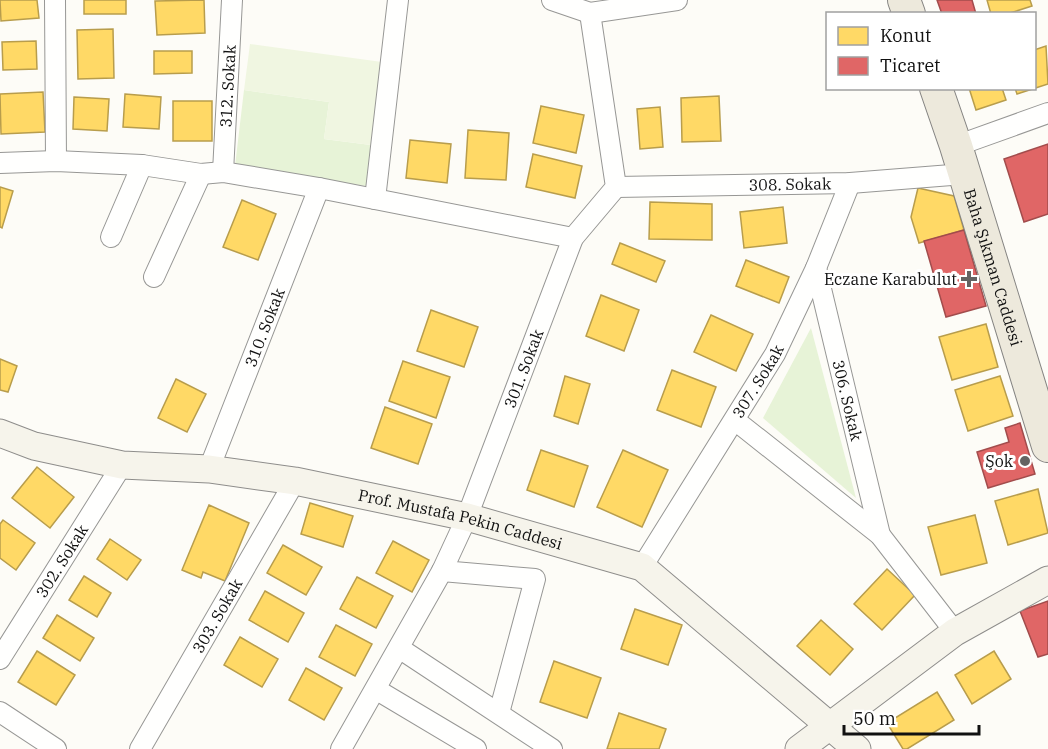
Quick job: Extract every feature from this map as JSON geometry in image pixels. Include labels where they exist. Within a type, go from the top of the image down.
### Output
[{"type":"main road","name":"Baha Şıkman Caddesi","points":[[937,90],[1046,432]]},
{"type":"main road","name":"Prof. Mustafa Pekin Caddesi","points":[[0,433],[34,446],[122,465],[209,469],[295,482],[467,517],[642,567],[857,749]]},
{"type":"main road","points":[[799,749],[955,632],[1048,580]]},
{"type":"street","points":[[55,0],[56,161]]},
{"type":"street","name":"312. Sokak","points":[[223,172],[231,0]]},
{"type":"street","points":[[375,199],[398,0]]},
{"type":"street","points":[[552,0],[590,13],[677,0]]},
{"type":"street","points":[[590,13],[616,188]]},
{"type":"street","name":"308. Sokak","points":[[616,188],[850,183],[960,160],[1048,113]]},
{"type":"street","points":[[0,163],[56,161],[142,165],[201,174],[223,172],[319,188],[573,238]]},
{"type":"street","points":[[111,237],[142,165]]},
{"type":"street","points":[[153,277],[201,174]]},
{"type":"street","name":"307. Sokak","points":[[642,567],[736,421],[776,354],[816,268],[850,183]]},
{"type":"street","name":"310. Sokak","points":[[209,469],[319,188]]},
{"type":"street","name":"301. Sokak","points":[[341,749],[377,690],[442,571],[467,517],[573,238],[616,188]]},
{"type":"street","name":"306. Sokak","points":[[816,268],[880,535]]},
{"type":"street","points":[[736,421],[880,535],[955,632]]},
{"type":"street","name":"302. Sokak","points":[[0,659],[122,465]]},
{"type":"street","name":"303. Sokak","points":[[140,749],[295,482]]},
{"type":"street","points":[[442,571],[535,579],[499,713]]},
{"type":"street","points":[[399,648],[552,749]]},
{"type":"street","points":[[377,690],[476,749]]},
{"type":"street","points":[[0,712],[56,749]]},
{"type":"green space","points":[[250,44],[382,62],[371,145],[324,139],[329,102],[244,90]]},
{"type":"green space","points":[[244,90],[329,102],[324,139],[371,145],[366,186],[235,166]]},
{"type":"green space","points":[[811,328],[856,498],[763,418]]},
{"type":"building: Konut","points":[[0,0],[37,0],[39,18],[1,21]]},
{"type":"building: Konut","points":[[84,0],[126,0],[126,14],[84,14]]},
{"type":"building: Konut","points":[[204,0],[205,33],[157,35],[155,1]]},
{"type":"building: Konut","points":[[987,0],[1030,0],[1032,6],[1013,12],[990,12]]},
{"type":"building: Konut","points":[[113,29],[114,78],[78,79],[77,30]]},
{"type":"building: Konut","points":[[36,41],[37,69],[3,70],[2,42]]},
{"type":"building: Konut","points":[[1046,46],[1048,84],[1036,88],[1036,49]]},
{"type":"building: Konut","points":[[154,51],[192,51],[192,73],[154,74]]},
{"type":"building: Konut","points":[[970,90],[1003,90],[1006,100],[976,110]]},
{"type":"building: Konut","points":[[1016,90],[1029,90],[1017,94]]},
{"type":"building: Konut","points":[[43,92],[45,132],[1,134],[0,94]]},
{"type":"building: Konut","points":[[125,94],[161,97],[159,129],[123,127]]},
{"type":"building: Konut","points":[[719,96],[721,141],[682,142],[681,98]]},
{"type":"building: Konut","points":[[74,97],[109,99],[107,131],[73,129]]},
{"type":"building: Konut","points":[[173,101],[212,101],[212,141],[173,141]]},
{"type":"building: Konut","points":[[541,106],[584,115],[576,153],[533,143]]},
{"type":"building: Konut","points":[[660,107],[663,147],[640,149],[637,109]]},
{"type":"building: Konut","points":[[468,130],[509,133],[506,180],[465,178]]},
{"type":"building: Konut","points":[[410,140],[451,144],[447,183],[406,178]]},
{"type":"building: Konut","points":[[533,154],[582,166],[575,198],[526,187]]},
{"type":"building: Konut","points":[[0,187],[13,191],[2,228],[0,227]]},
{"type":"building: Konut","points":[[918,188],[954,196],[964,230],[919,243],[911,217]]},
{"type":"building: Konut","points":[[242,200],[276,214],[258,260],[223,247]]},
{"type":"building: Konut","points":[[650,202],[712,204],[712,240],[649,239]]},
{"type":"building: Konut","points":[[783,207],[787,243],[744,248],[740,212]]},
{"type":"building: Konut","points":[[620,243],[665,261],[656,282],[612,264]]},
{"type":"building: Konut","points":[[746,260],[789,277],[779,303],[736,286]]},
{"type":"building: Konut","points":[[601,295],[639,310],[624,351],[586,336]]},
{"type":"building: Konut","points":[[431,310],[478,327],[464,367],[417,351]]},
{"type":"building: Konut","points":[[711,315],[753,334],[736,371],[694,352]]},
{"type":"building: Konut","points":[[986,324],[998,367],[952,380],[939,337]]},
{"type":"building: Konut","points":[[0,359],[17,366],[8,392],[0,390]]},
{"type":"building: Konut","points":[[403,361],[450,377],[436,418],[389,401]]},
{"type":"building: Konut","points":[[672,370],[716,387],[701,427],[657,410]]},
{"type":"building: Konut","points":[[565,376],[590,384],[578,424],[554,416]]},
{"type":"building: Konut","points":[[1000,376],[1013,416],[968,431],[955,390]]},
{"type":"building: Konut","points":[[176,379],[206,394],[187,432],[158,418]]},
{"type":"building: Konut","points":[[385,407],[432,424],[418,464],[371,448]]},
{"type":"building: Konut","points":[[541,450],[588,466],[574,507],[527,490]]},
{"type":"building: Konut","points":[[623,450],[668,470],[642,527],[597,507]]},
{"type":"building: Konut","points":[[37,467],[74,497],[50,528],[12,498]]},
{"type":"building: Konut","points":[[1038,489],[1048,533],[1008,545],[995,501]]},
{"type":"building: Konut","points":[[310,503],[353,516],[343,547],[301,534]]},
{"type":"building: Konut","points":[[209,505],[249,523],[225,581],[203,572],[201,578],[182,570]]},
{"type":"building: Konut","points":[[975,515],[987,563],[941,575],[928,527]]},
{"type":"building: Konut","points":[[3,520],[35,543],[16,570],[0,558],[0,524]]},
{"type":"building: Konut","points":[[110,539],[141,560],[127,580],[97,559]]},
{"type":"building: Konut","points":[[393,541],[429,560],[412,592],[376,573]]},
{"type":"building: Konut","points":[[283,545],[322,567],[306,595],[267,573]]},
{"type":"building: Konut","points":[[887,569],[915,595],[882,630],[854,604]]},
{"type":"building: Konut","points":[[84,576],[111,593],[97,617],[69,600]]},
{"type":"building: Konut","points":[[357,577],[393,596],[376,628],[340,609]]},
{"type":"building: Konut","points":[[265,591],[304,613],[288,642],[249,620]]},
{"type":"building: Konut","points":[[635,609],[682,625],[668,665],[621,649]]},
{"type":"building: Konut","points":[[57,615],[94,638],[80,661],[43,638]]},
{"type":"building: Konut","points":[[821,620],[853,649],[830,675],[797,646]]},
{"type":"building: Konut","points":[[336,625],[372,644],[355,676],[319,657]]},
{"type":"building: Konut","points":[[240,637],[278,659],[262,687],[224,665]]},
{"type":"building: Konut","points":[[37,651],[75,675],[56,705],[18,682]]},
{"type":"building: Konut","points":[[994,651],[1011,679],[972,704],[955,675]]},
{"type":"building: Konut","points":[[554,661],[601,678],[587,718],[540,702]]},
{"type":"building: Konut","points":[[306,668],[342,688],[324,720],[289,700]]},
{"type":"building: Konut","points":[[937,692],[954,720],[907,749],[903,749],[887,723]]},
{"type":"building: Konut","points":[[619,713],[666,729],[659,749],[607,749]]},
{"type":"building: Ticaret","points":[[937,0],[972,0],[975,12],[941,12]]},
{"type":"building: Ticaret","points":[[1048,144],[1048,214],[1024,222],[1004,159]]},
{"type":"building: Ticaret","points":[[964,230],[986,306],[946,317],[924,241]]},
{"type":"building: Ticaret","points":[[1020,423],[1035,474],[988,488],[977,452],[1009,442],[1005,428]]},
{"type":"building: Ticaret","points":[[1048,601],[1048,654],[1038,657],[1020,611]]},
{"type":"place","name":"Eczane Karabulut","points":[[969,279]]},
{"type":"place","name":"Şok","points":[[1025,461]]}]
